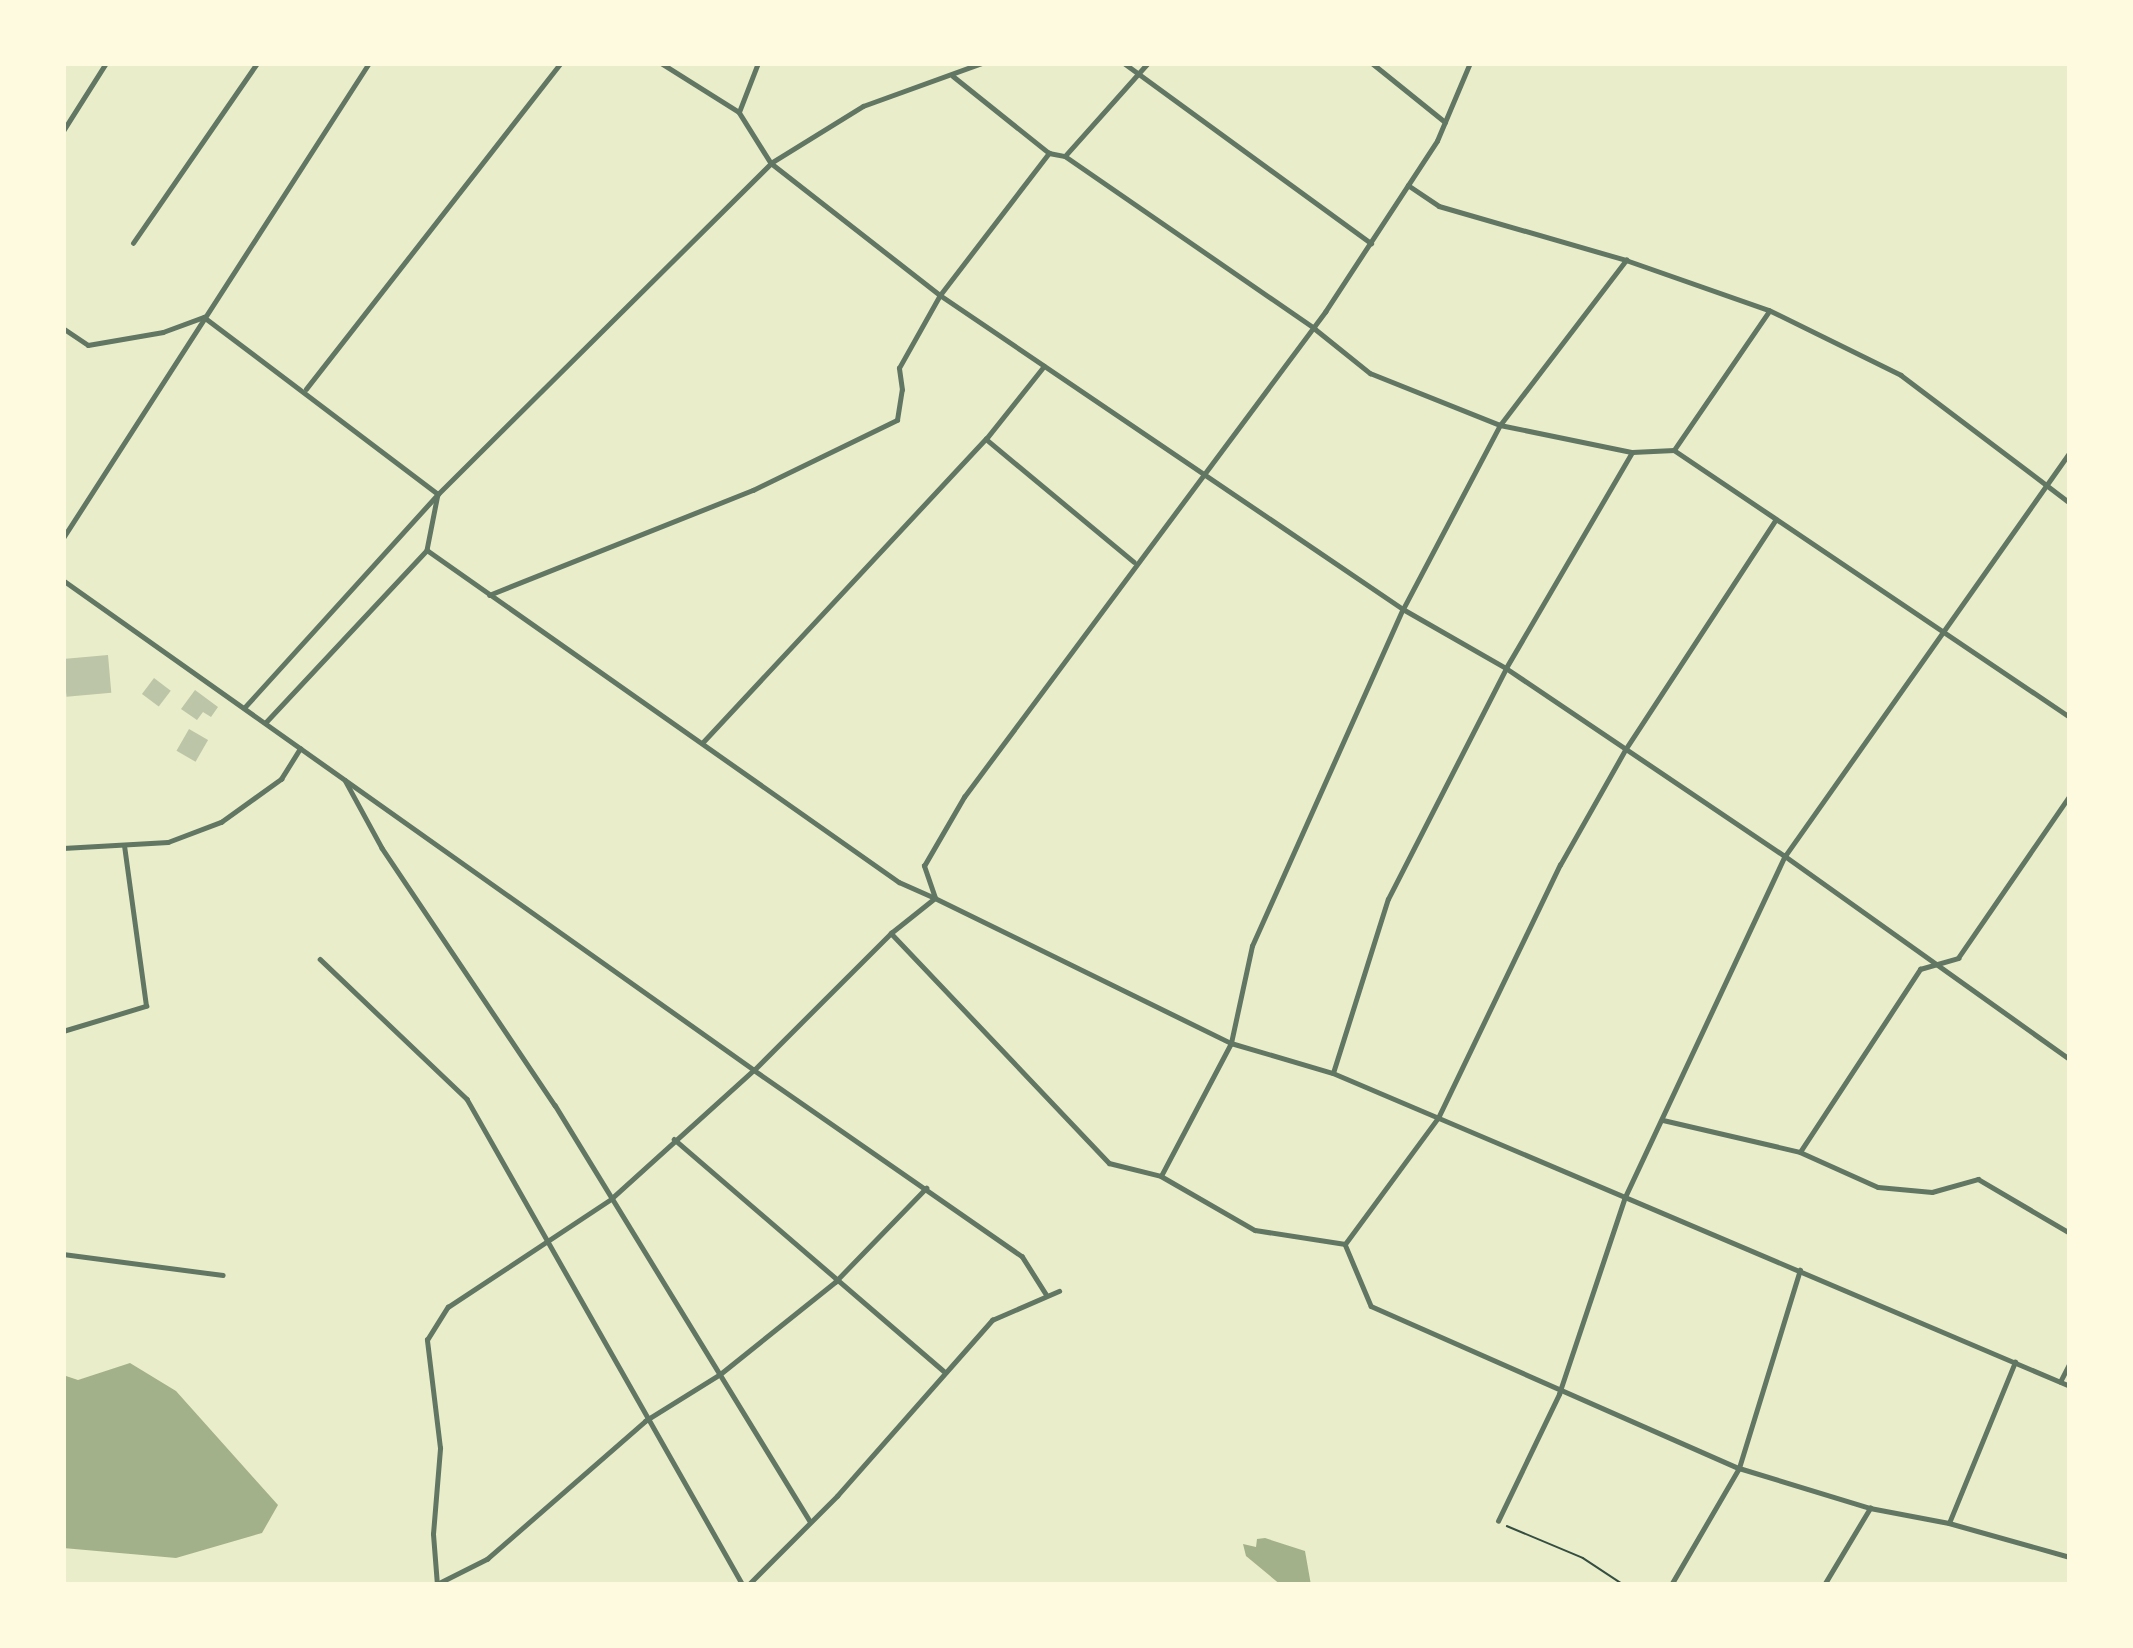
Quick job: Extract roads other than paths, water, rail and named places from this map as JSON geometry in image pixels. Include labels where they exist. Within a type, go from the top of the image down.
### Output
[{"type":"street","points":[[63,131],[106,63]]},
{"type":"street","points":[[133,243],[257,63]]},
{"type":"street","points":[[63,538],[369,63]]},
{"type":"street","points":[[305,389],[561,63]]},
{"type":"street","points":[[661,63],[739,112],[772,163],[940,296],[1403,609],[1506,668],[1785,856],[2070,1059]]},
{"type":"street","points":[[739,112],[758,63]]},
{"type":"street","points":[[244,708],[438,494],[772,163],[862,106],[982,63]]},
{"type":"street","points":[[1124,63],[1371,243]]},
{"type":"street","points":[[1065,156],[1148,63]]},
{"type":"street","points":[[1372,63],[1444,122]]},
{"type":"street","points":[[934,898],[924,866],[964,797],[1314,328],[1408,185],[1470,63]]},
{"type":"street","points":[[953,76],[1049,153],[1065,156],[1314,328],[1370,374],[1500,425],[1632,452],[1674,450],[1939,634],[2070,717]]},
{"type":"street","points":[[489,596],[753,490],[897,420],[902,390],[899,368],[940,296],[1049,153]]},
{"type":"street","points":[[1408,185],[1439,206],[1626,260],[1769,310],[1900,375],[2070,503]]},
{"type":"street","points":[[1161,1177],[1231,1043],[1252,946],[1403,609],[1500,425],[1626,260]]},
{"type":"street","points":[[1674,450],[1769,310]]},
{"type":"street","points":[[63,328],[88,345],[163,332],[204,317]]},
{"type":"street","points":[[204,317],[438,494]]},
{"type":"street","points":[[703,742],[986,439],[1045,366]]},
{"type":"street","points":[[986,439],[1136,563]]},
{"type":"street","points":[[1333,1073],[1388,899],[1506,668],[1632,452]]},
{"type":"street","points":[[1498,1521],[1559,1394],[1625,1197],[1785,856],[2070,452]]},
{"type":"street","points":[[265,723],[428,550],[438,494]]},
{"type":"street","points":[[1345,1244],[1438,1118],[1559,866],[1625,750],[1775,520]]},
{"type":"street","points":[[428,550],[899,882],[1231,1043],[1333,1073],[2070,1386]]},
{"type":"street","points":[[63,580],[1022,1256],[1046,1294]]},
{"type":"street","points":[[63,848],[168,842],[220,822],[281,778],[300,748]]},
{"type":"street","points":[[345,780],[382,848],[555,1106],[810,1521]]},
{"type":"street","points":[[1799,1152],[1920,968],[1958,958],[2070,795]]},
{"type":"street","points":[[63,1031],[146,1006],[124,844]]},
{"type":"street","points":[[926,1188],[836,1282],[718,1375],[646,1421],[487,1559],[438,1584],[433,1534],[440,1448],[427,1340],[448,1307],[611,1198],[754,1070],[890,933],[934,898]]},
{"type":"street","points":[[890,933],[1109,1163],[1161,1177],[1255,1229],[1345,1244]]},
{"type":"street","points":[[320,959],[466,1100],[646,1421],[745,1585],[810,1521],[992,1320],[1059,1291]]},
{"type":"street","points":[[1663,1120],[1799,1152],[1878,1187],[1932,1192],[1978,1179],[2070,1234]]},
{"type":"street","points":[[674,1139],[944,1371]]},
{"type":"street","points":[[1345,1244],[1371,1306],[1559,1394],[1738,1468],[1870,1508],[1949,1522],[2070,1557]]},
{"type":"street","points":[[63,1254],[223,1275]]},
{"type":"street","points":[[1671,1585],[1738,1468],[1800,1270]]},
{"type":"street","points":[[1949,1522],[2015,1362]]},
{"type":"street","points":[[2060,1382],[2070,1363]]},
{"type":"street","points":[[1824,1585],[1870,1508]]}]
